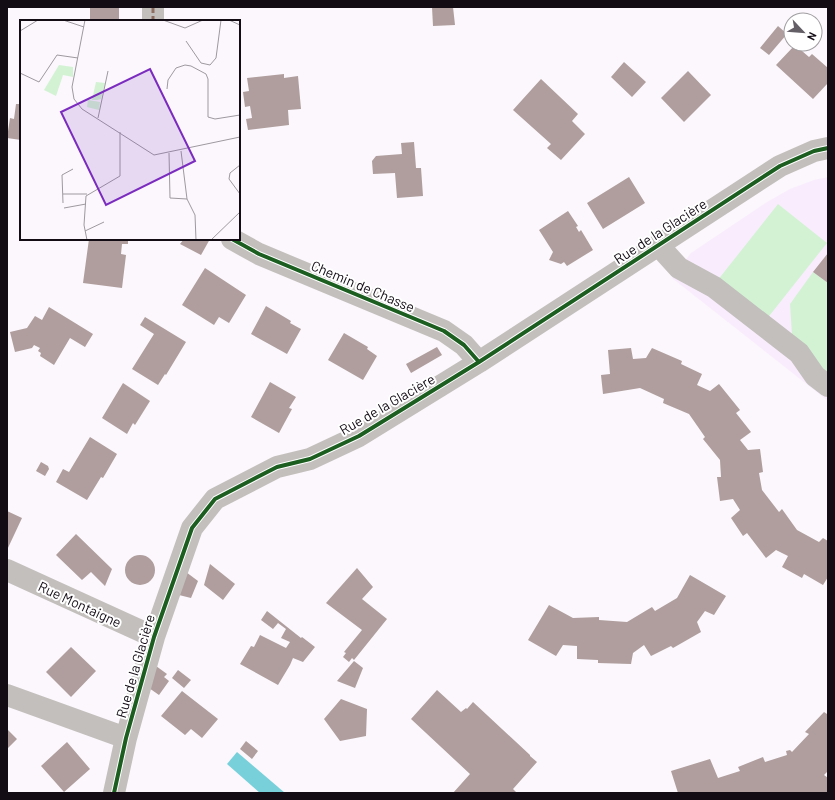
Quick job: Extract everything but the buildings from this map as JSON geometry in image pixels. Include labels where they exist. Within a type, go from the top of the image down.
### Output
[{"type":"street","points":[[153,7],[153,20]]},
{"type":"street","name":"Rue de la Glacière","points":[[114,793],[126,738],[154,637],[192,528],[215,499],[277,468],[310,459],[359,436],[479,362],[780,166],[814,150],[828,148]]},
{"type":"street","name":"Chemin de Chasse","points":[[234,240],[259,254],[444,331],[464,345],[479,362]]},
{"type":"street","points":[[658,245],[679,268],[714,287],[799,353],[815,376],[828,386]]},
{"type":"street","name":"Rue Montaigne","points":[[7,570],[154,637]]},
{"type":"street","points":[[7,695],[126,738]]},
{"type":"shaded area","points":[[828,177],[828,401],[672,278],[691,253],[767,202],[790,189],[814,180]]},
{"type":"green space","points":[[778,204],[827,243],[766,320],[717,281]]},
{"type":"green space","points":[[813,272],[828,283],[828,374],[792,335],[790,304]]},
{"type":"water","points":[[237,752],[285,793],[260,793],[227,764]]},
{"type":"marked path","points":[[153,7],[153,20]]},
{"type":"cycle path","points":[[114,793],[126,738],[154,637],[192,528],[215,499],[277,467],[310,459],[359,436],[479,362],[780,166],[814,151],[828,148]]},
{"type":"cycle path","points":[[234,240],[259,254],[444,331],[464,345],[479,362]]}]
